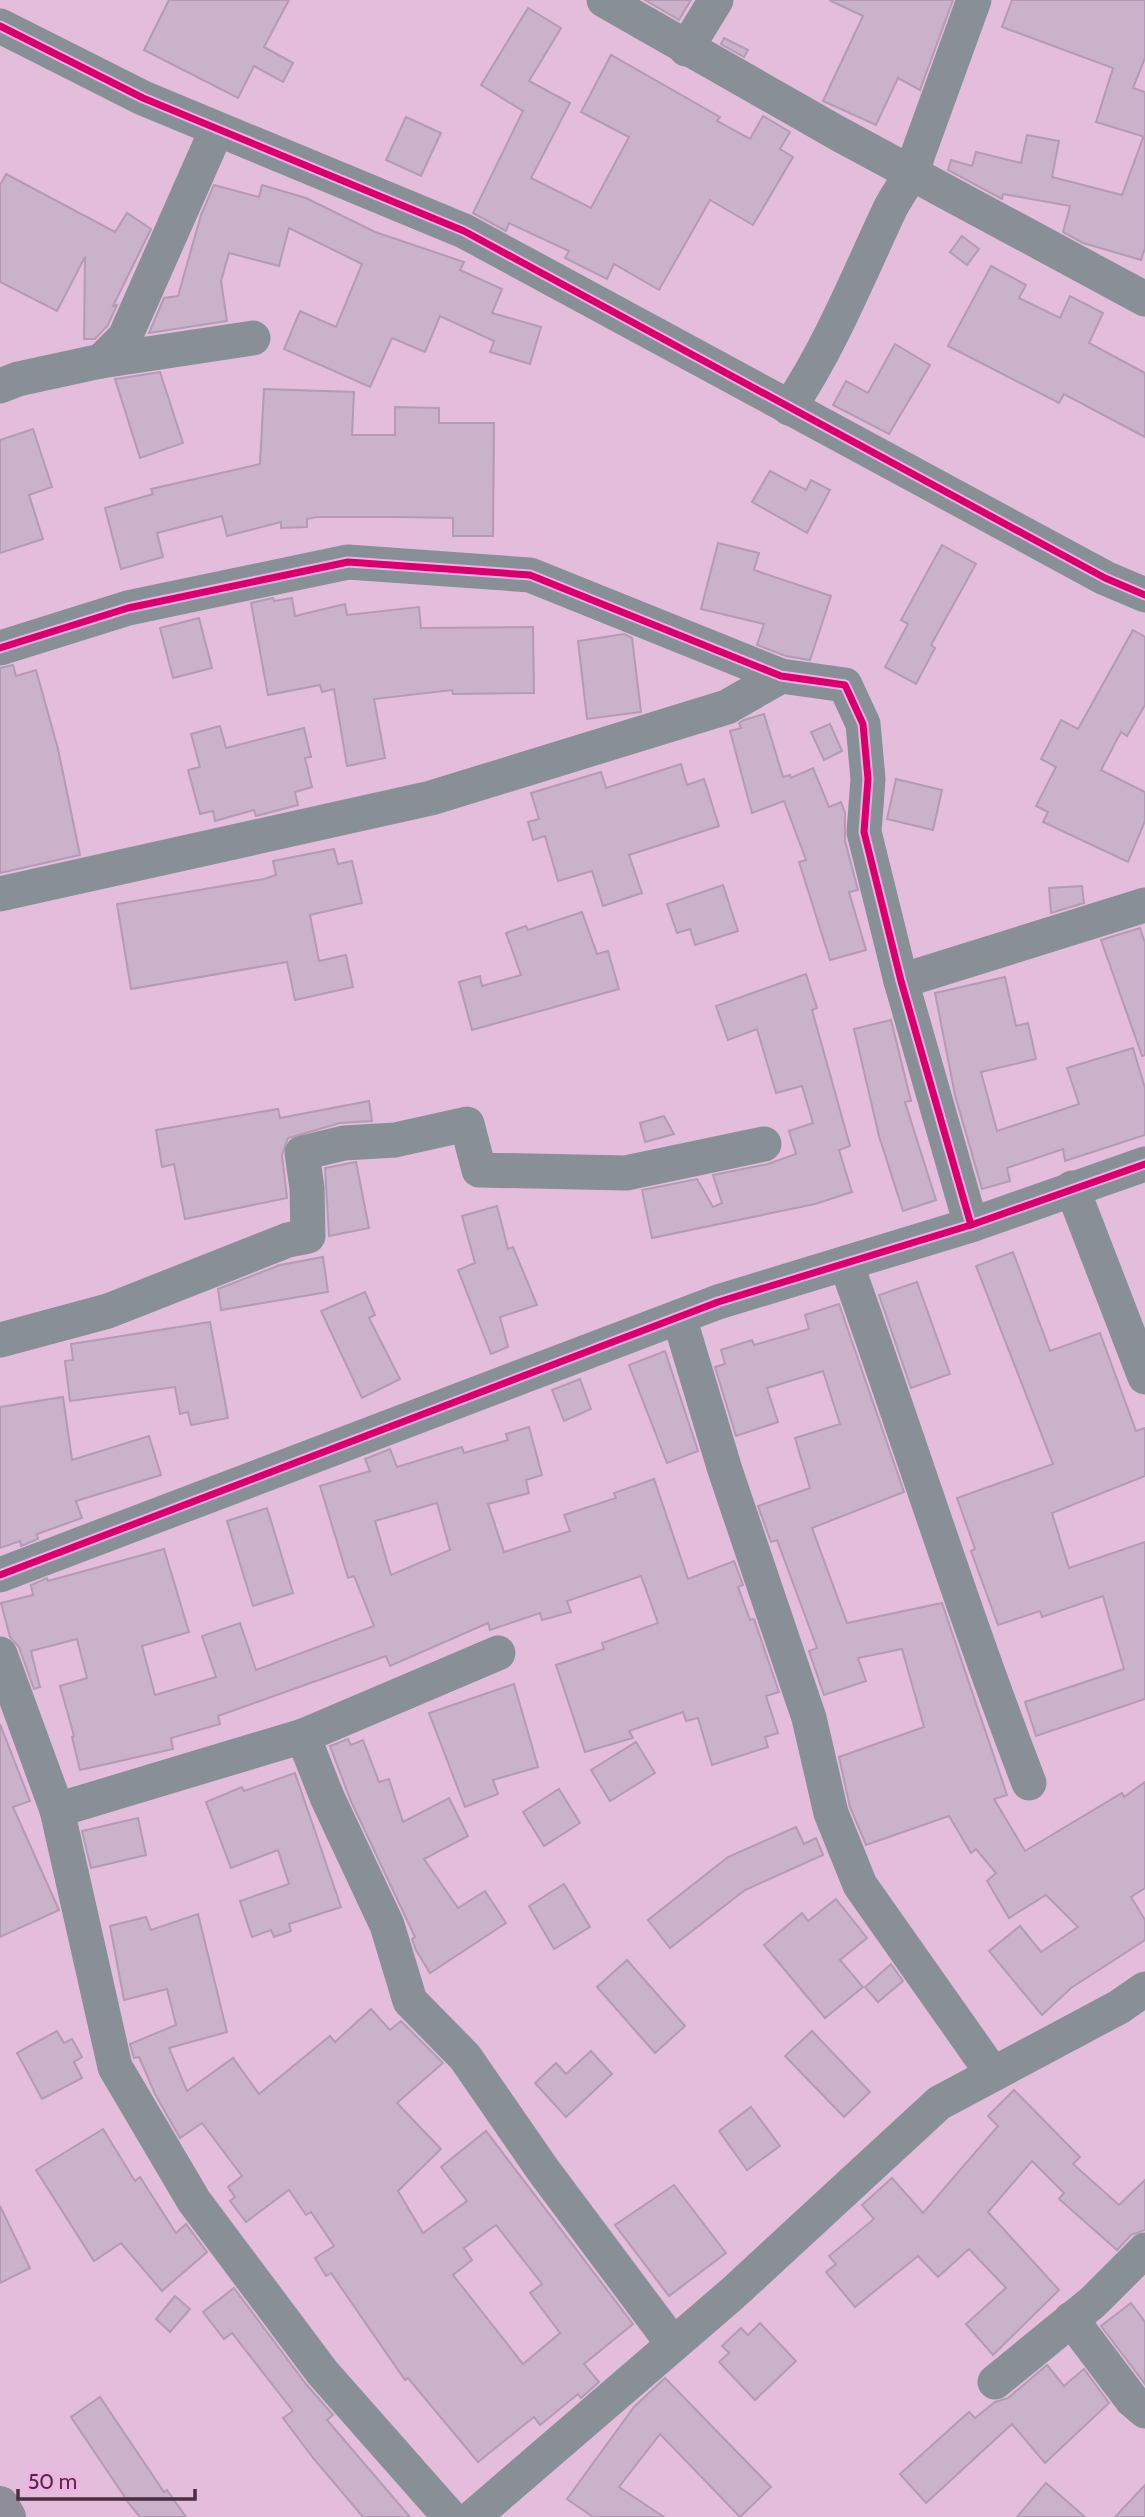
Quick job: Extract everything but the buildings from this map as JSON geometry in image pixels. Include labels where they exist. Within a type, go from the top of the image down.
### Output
[{"type":"main road","points":[[0,2505],[7,2517]]},
{"type":"street","points":[[604,0],[686,49],[914,173],[1143,292]]},
{"type":"street","points":[[686,49],[716,0]]},
{"type":"street","points":[[789,408],[814,371],[894,200],[914,173],[918,154],[974,0]]},
{"type":"street","points":[[0,26],[143,98],[464,231],[1105,578],[1145,595]]},
{"type":"street","points":[[101,361],[125,337],[217,129]]},
{"type":"street","points":[[0,386],[18,379],[101,361],[253,338]]},
{"type":"street","points":[[0,648],[128,608],[348,562],[530,575],[781,676],[845,685],[863,724],[867,779],[864,832],[901,981],[971,1225]]},
{"type":"street","points":[[0,894],[431,798],[727,707],[781,676]]},
{"type":"street","points":[[901,981],[1145,905]]},
{"type":"street","points":[[0,1340],[108,1311],[288,1240],[308,1236],[307,1188],[302,1153],[344,1143],[395,1140],[467,1124],[479,1170],[626,1173],[764,1144]]},
{"type":"street","points":[[0,1576],[679,1317],[971,1225],[1145,1164]]},
{"type":"street","points":[[1072,1188],[1145,1377]]},
{"type":"street","points":[[846,1263],[974,1639],[1029,1783]]},
{"type":"street","points":[[679,1317],[725,1470],[809,1718],[831,1813],[860,1885],[993,2074]]},
{"type":"street","points":[[57,1810],[303,1736],[498,1653]]},
{"type":"street","points":[[0,1654],[57,1810],[116,2067],[194,2200],[322,2372],[450,2517]]},
{"type":"street","points":[[303,1736],[327,1797],[387,1925],[410,2001],[465,2057],[543,2170],[674,2344]]},
{"type":"street","points":[[473,2517],[674,2344],[939,2103],[1119,2007],[1145,1989]]},
{"type":"street","points":[[995,2382],[1114,2284],[1145,2250]]},
{"type":"street","points":[[1071,2319],[1132,2400],[1145,2411]]},
{"type":"cycle path","points":[[0,26],[143,98],[464,231],[1105,578],[1145,595]]},
{"type":"cycle path","points":[[0,648],[128,608],[348,562],[530,575],[781,676],[845,685],[863,724],[868,779],[864,832],[901,981],[971,1225]]},
{"type":"cycle path","points":[[0,1575],[718,1302],[971,1225],[1145,1164]]}]
